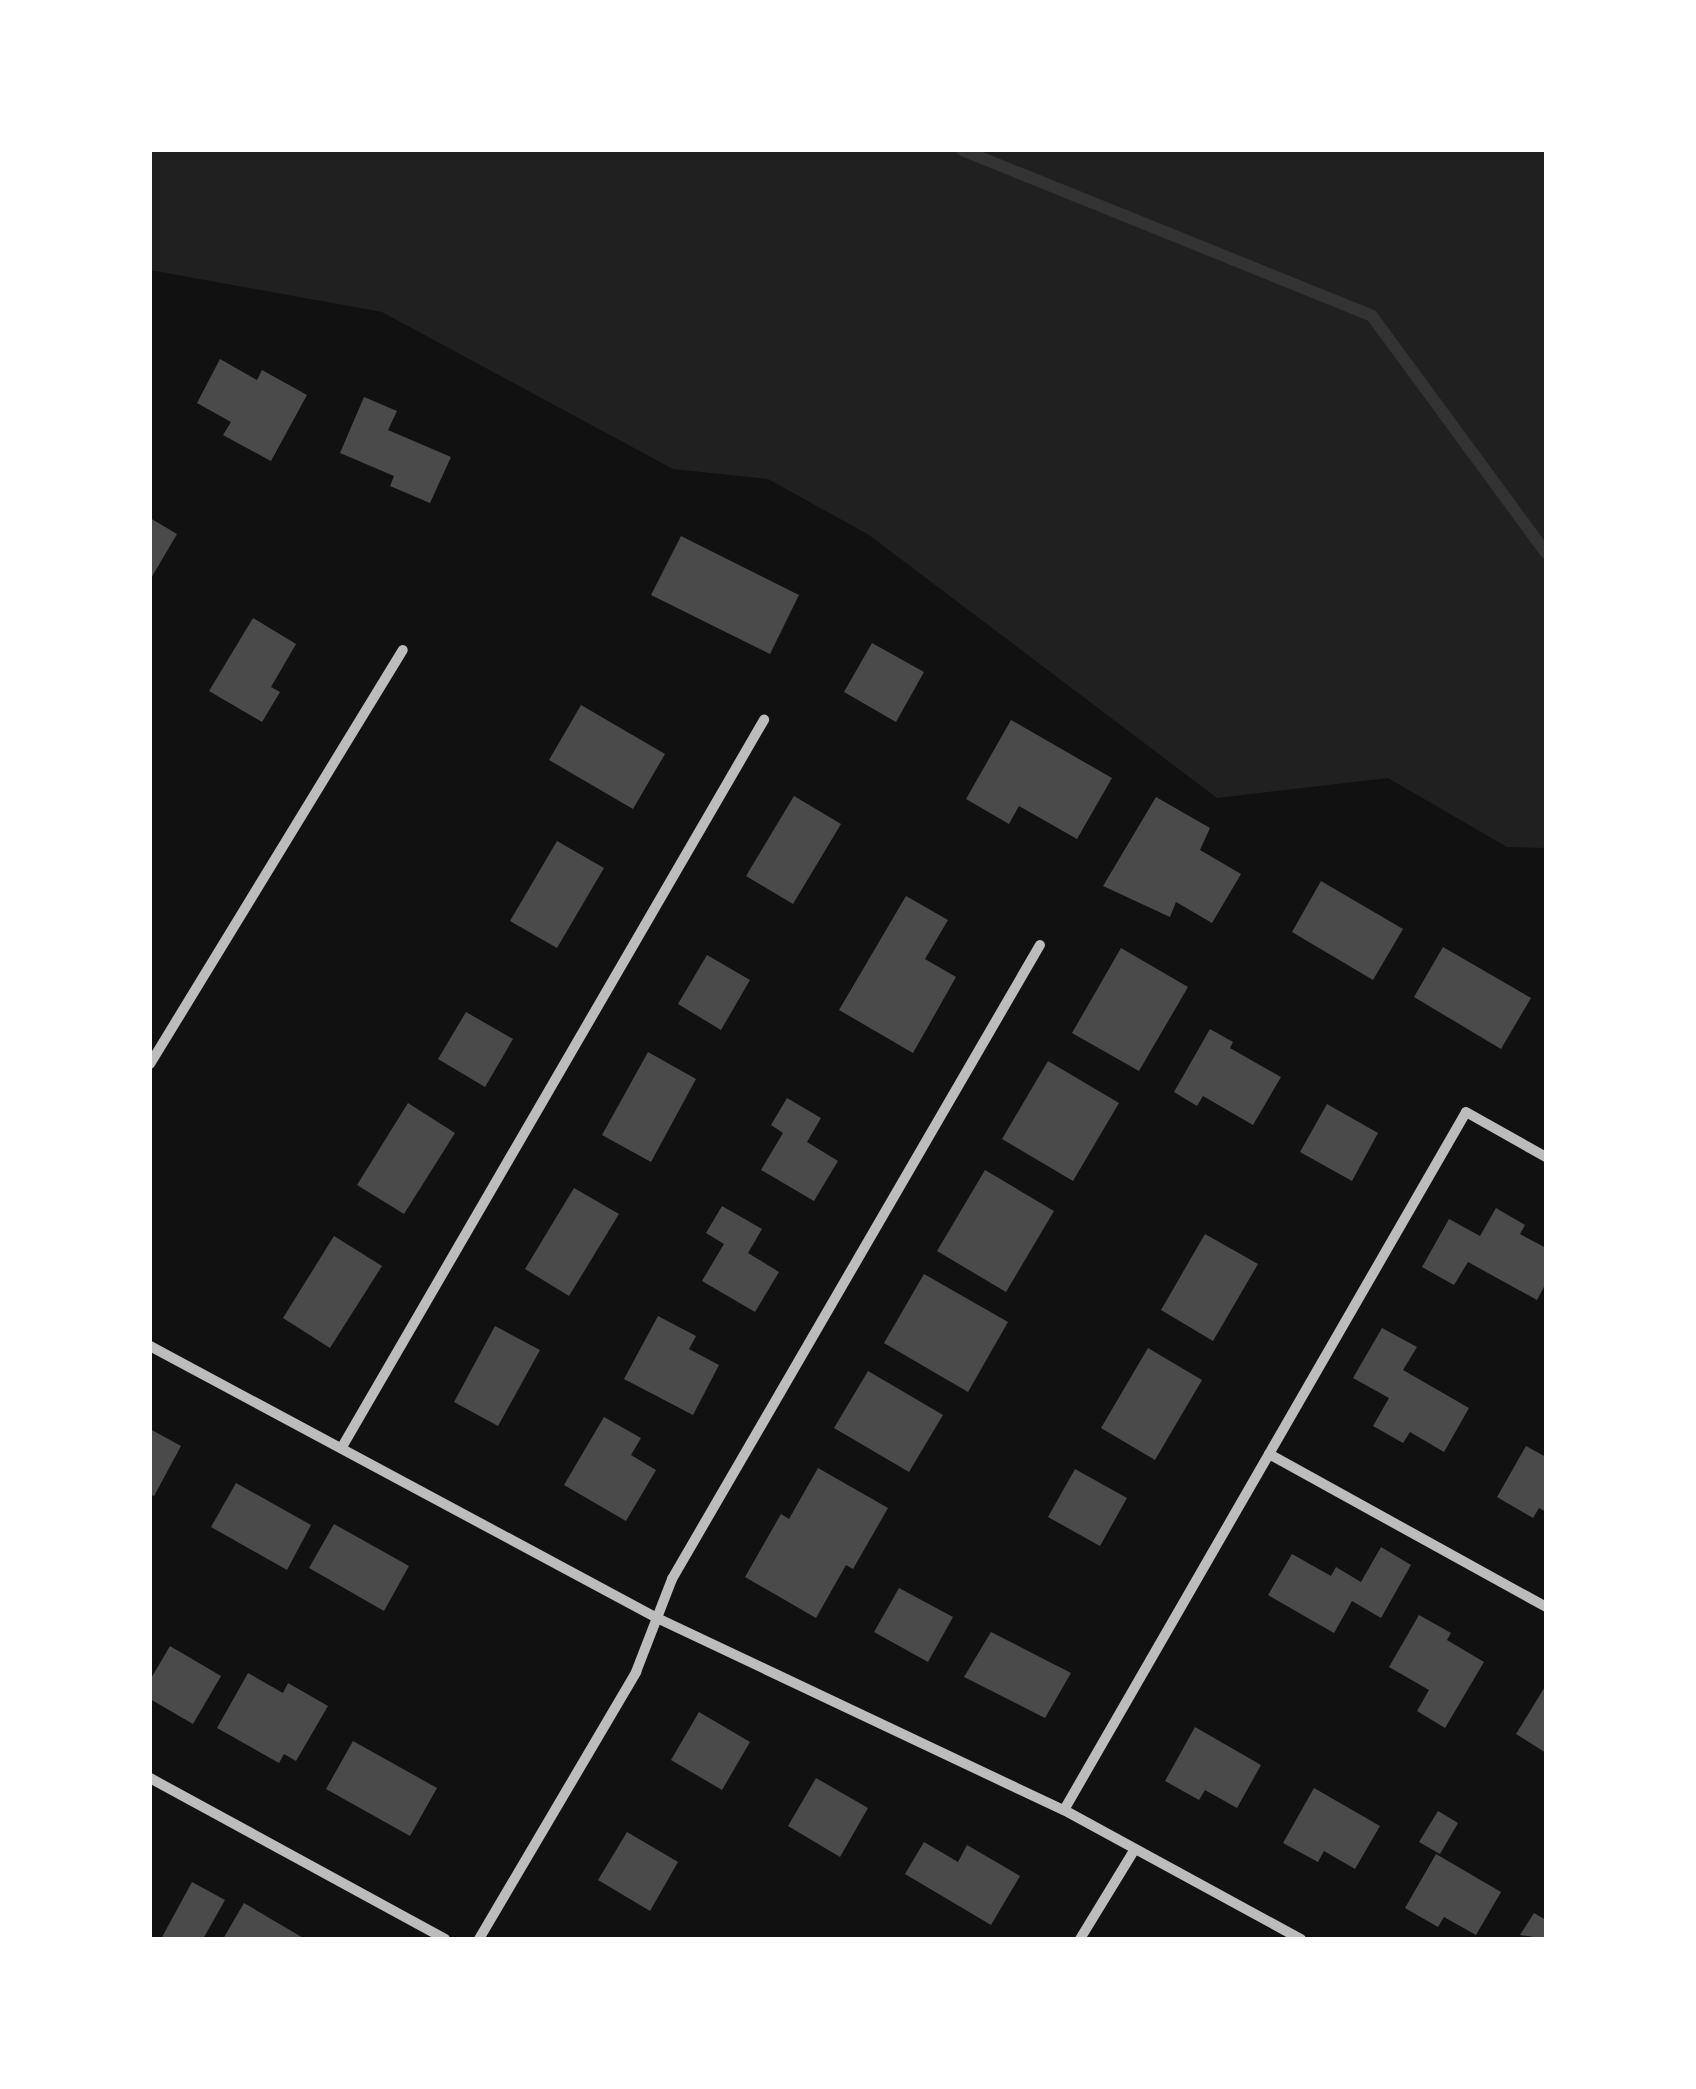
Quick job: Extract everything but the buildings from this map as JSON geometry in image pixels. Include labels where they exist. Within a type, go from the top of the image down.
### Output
[{"type":"street","points":[[150,1064],[403,650]]},
{"type":"street","points":[[342,1447],[764,720]]},
{"type":"street","points":[[479,1939],[636,1672],[672,1579],[1040,945]]},
{"type":"street","points":[[1064,1810],[1466,1112],[1546,1157]]},
{"type":"street","points":[[150,1346],[658,1618],[1064,1810],[1301,1939]]},
{"type":"street","points":[[1269,1454],[1546,1607]]},
{"type":"street","points":[[150,1778],[445,1939]]},
{"type":"street","points":[[1080,1939],[1134,1849]]},
{"type":"shaded area","points":[[150,150],[1546,150],[1546,848],[1507,847],[1388,778],[1217,798],[869,535],[768,479],[673,469],[382,312],[150,270]]},
{"type":"waterway","points":[[962,150],[1372,316],[1546,553]]}]
